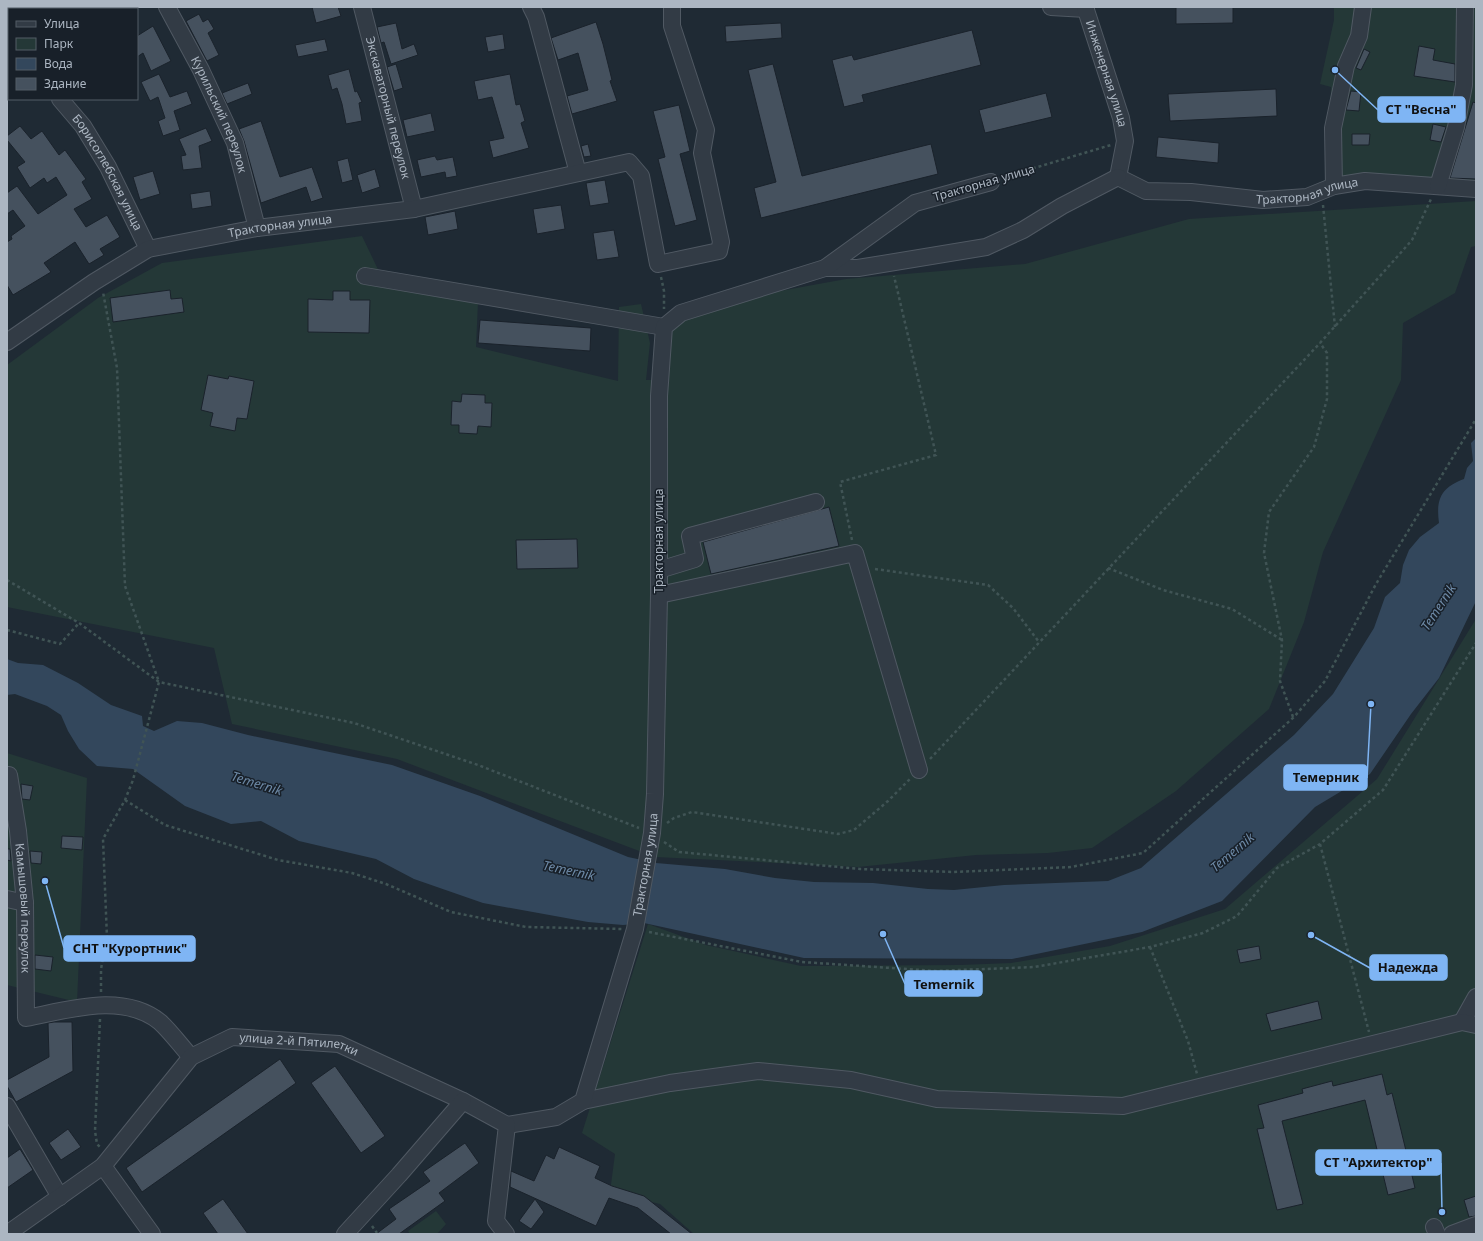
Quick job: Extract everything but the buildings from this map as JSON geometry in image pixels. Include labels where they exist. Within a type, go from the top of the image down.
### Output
[{"type":"street","name":"Курильский переулок","points":[[167,7],[201,70],[235,142],[257,228]]},
{"type":"street","name":"Экскаваторный переулок","points":[[362,7],[414,209]]},
{"type":"street","points":[[531,7],[536,17],[578,173]]},
{"type":"street","points":[[658,264],[719,251],[721,242],[702,153],[706,130],[672,26],[672,7]]},
{"type":"street","points":[[1051,7],[1085,8]]},
{"type":"street","points":[[1328,188],[1333,128],[1346,66],[1360,36],[1363,7]]},
{"type":"street","points":[[1438,186],[1456,127],[1462,99],[1471,37],[1465,7]]},
{"type":"street","name":"Инженерная улица","points":[[1085,8],[1121,118],[1125,141]]},
{"type":"street","name":"Борисоглебская улица","points":[[61,100],[83,126],[108,167],[148,249]]},
{"type":"street","points":[[1118,177],[1125,141]]},
{"type":"street","name":"Тракторная улица","points":[[7,342],[101,278],[148,249],[257,228],[414,209],[629,162],[641,176],[658,264]]},
{"type":"street","name":"Тракторная улица","points":[[635,928],[652,833],[655,794],[659,595],[659,396],[664,327],[681,313],[825,268],[858,268],[986,247],[1023,230],[1062,206],[1118,177],[1146,191],[1191,192],[1263,200],[1307,196],[1328,188],[1365,181],[1476,189]]},
{"type":"street","name":"Тракторная улица","points":[[825,268],[915,202],[990,182]]},
{"type":"street","points":[[365,276],[664,327]]},
{"type":"street","points":[[659,570],[696,559],[690,536],[816,502]]},
{"type":"street","points":[[659,595],[857,560],[919,770]]},
{"type":"street","name":"Камышовый переулок","points":[[9,775],[12,830],[25,903],[26,1018],[101,1004]]},
{"type":"street","points":[[7,899],[25,903]]},
{"type":"street","points":[[583,1102],[635,928]]},
{"type":"street","points":[[506,1234],[496,1221],[507,1125],[556,1116],[583,1102],[670,1084],[758,1072],[851,1080],[937,1099],[1123,1106],[1372,1044],[1469,1023],[1476,997]]},
{"type":"street","points":[[101,1004],[139,1010],[160,1022],[190,1057]]},
{"type":"street","name":"улица 2-й Пятилетки","points":[[7,1234],[60,1197],[106,1162],[190,1057],[232,1037],[339,1044],[463,1101],[507,1125]]},
{"type":"street","points":[[345,1234],[399,1175],[463,1101]]},
{"type":"street","points":[[7,1106],[60,1197]]},
{"type":"street","points":[[106,1162],[152,1234]]},
{"type":"street","points":[[1452,1234],[1476,1225]]},
{"type":"path","name":"Тракторная улица","points":[[990,182],[1125,141]]},
{"type":"path","points":[[652,833],[674,818],[692,812],[838,834],[854,830],[888,801],[919,770],[1335,327],[1412,240],[1438,186]]},
{"type":"path","points":[[1328,188],[1335,327]]},
{"type":"path","points":[[891,263],[936,455],[840,482],[857,560],[988,585],[1013,608],[1039,642]]},
{"type":"path","points":[[658,264],[664,291],[664,327]]},
{"type":"path","points":[[101,278],[117,368],[125,586],[159,682],[133,780],[125,800],[103,839],[107,938],[101,969],[101,1004],[94,1131],[97,1144],[106,1162]]},
{"type":"path","points":[[1294,717],[1280,681],[1282,640],[1264,553],[1269,512],[1314,447],[1327,399],[1327,354],[1320,343]]},
{"type":"path","points":[[7,580],[79,623],[159,682],[354,723],[478,765],[652,833],[680,852],[860,869],[954,872],[1070,867],[1143,853],[1294,717],[1325,681],[1376,584],[1476,419]]},
{"type":"path","points":[[1108,568],[1163,590],[1232,608],[1282,640]]},
{"type":"path","points":[[7,630],[60,644],[79,623]]},
{"type":"path","points":[[125,800],[165,825],[278,860],[352,873],[386,884],[451,912],[526,927],[635,928],[802,962],[936,971],[1034,967],[1150,947],[1203,934],[1238,916],[1277,868],[1320,844],[1383,790],[1476,643]]},
{"type":"path","points":[[1320,844],[1372,1044]]},
{"type":"path","points":[[1150,947],[1165,988],[1188,1041],[1200,1087]]},
{"type":"green space","points":[[1334,7],[1476,7],[1476,191],[1335,179],[1330,127],[1331,87],[1320,84],[1334,20]]},
{"type":"green space","points":[[1476,201],[1476,246],[1471,247],[1455,293],[1403,323],[1401,380],[1323,552],[1304,622],[1269,709],[1176,791],[1092,848],[1048,853],[976,855],[858,867],[655,857],[397,759],[232,724],[214,648],[7,607],[7,365],[98,298],[162,263],[362,236],[385,284],[478,302],[476,347],[618,381],[619,307],[641,304],[650,343],[646,380],[667,380],[673,328],[701,310],[753,296],[846,279],[1025,264],[1189,219]]},
{"type":"green space","points":[[1476,619],[1476,1234],[694,1234],[660,1204],[610,1192],[615,1154],[582,1133],[648,924],[706,945],[801,966],[960,965],[1011,963],[1110,946],[1225,909],[1377,779]]},
{"type":"green space","points":[[7,753],[87,778],[77,1002],[7,985]]},
{"type":"green space","points":[[436,1211],[446,1224],[437,1234],[410,1234],[408,1231]]},
{"type":"water","points":[[1476,438],[1476,601],[1439,678],[1411,714],[1370,774],[1315,807],[1222,901],[1142,932],[1012,959],[804,958],[644,923],[623,925],[588,922],[483,903],[414,879],[376,859],[299,841],[261,821],[231,824],[185,806],[133,769],[97,766],[79,749],[68,731],[61,715],[47,706],[15,694],[7,695],[7,659],[18,663],[43,665],[78,683],[111,705],[142,716],[143,726],[154,731],[177,721],[202,723],[248,735],[392,765],[480,796],[628,857],[656,863],[725,869],[775,878],[814,882],[873,883],[928,889],[954,890],[1004,885],[1108,881],[1141,868],[1294,735],[1333,694],[1374,628],[1385,597],[1400,583],[1403,565],[1409,550],[1420,537],[1439,523],[1438,508],[1441,496],[1450,486],[1464,479],[1467,468],[1473,461],[1471,443]]},
{"type":"place","name":"СТ \"Весна\"","points":[[1335,70]]},
{"type":"place","name":"Темерник","points":[[1371,704]]},
{"type":"place","name":"СНТ \"Курортник\"","points":[[45,881]]},
{"type":"place","name":"Temernik","points":[[883,934]]},
{"type":"place","name":"Надежда","points":[[1311,935]]},
{"type":"place","name":"СТ \"Архитектор\"","points":[[1442,1212]]}]
